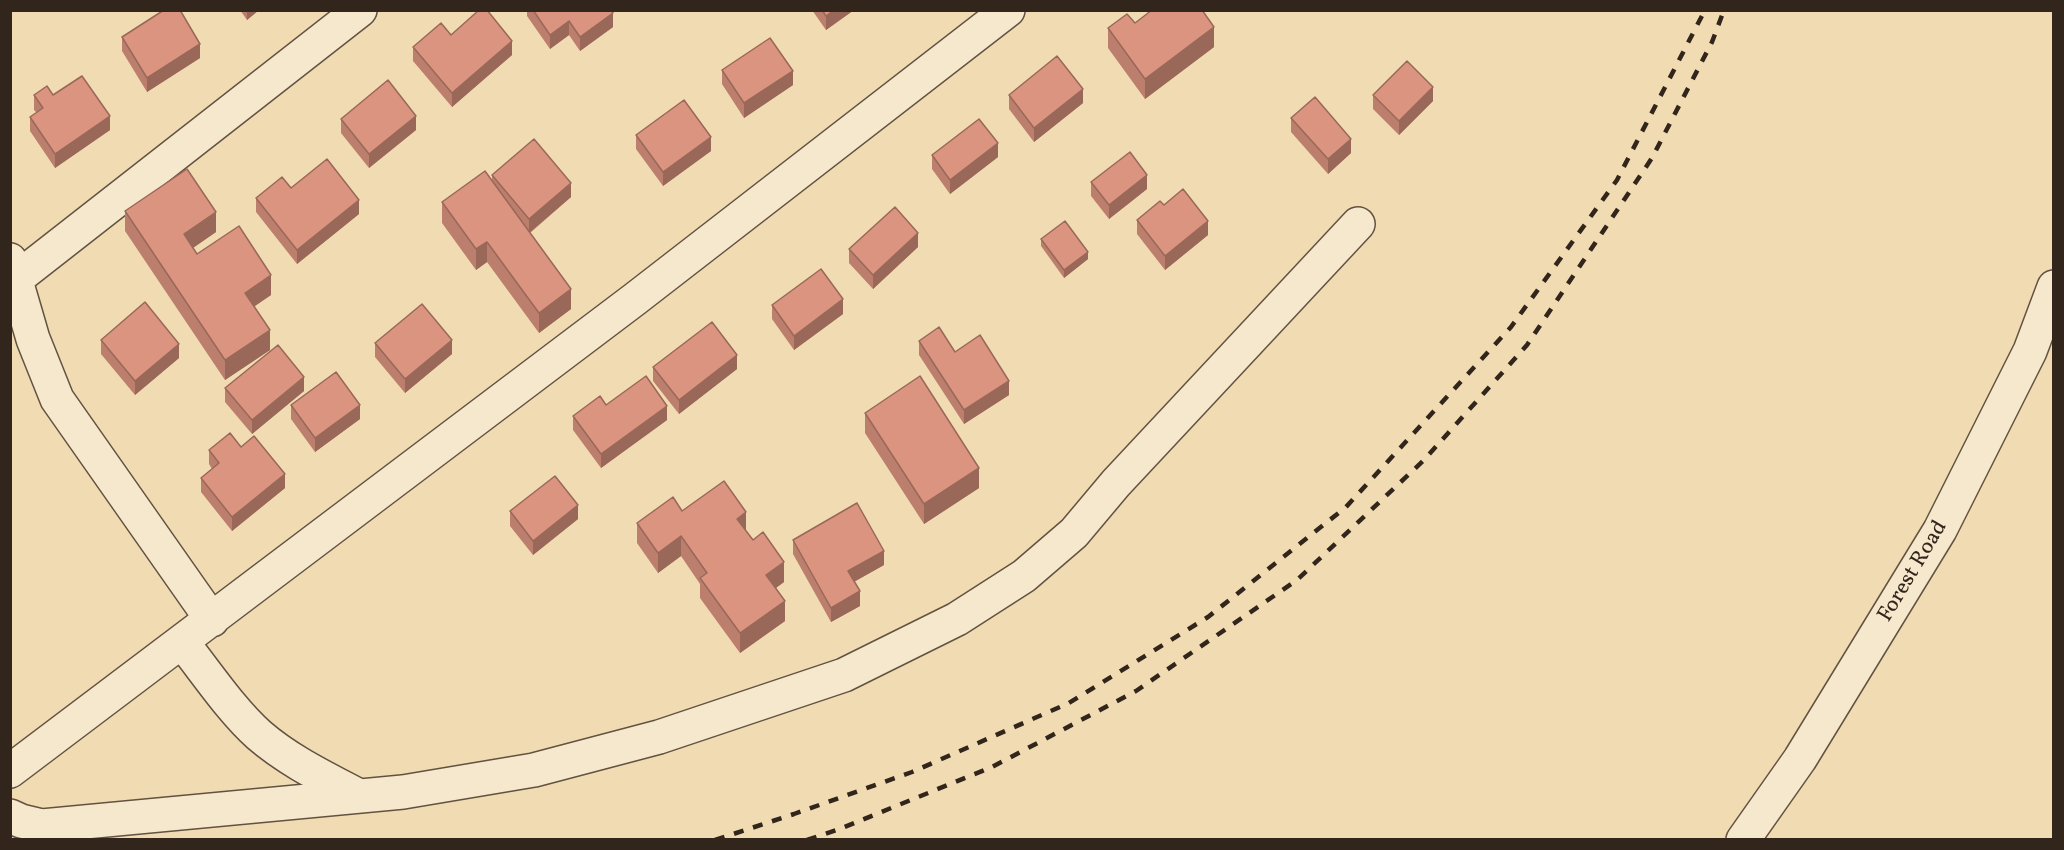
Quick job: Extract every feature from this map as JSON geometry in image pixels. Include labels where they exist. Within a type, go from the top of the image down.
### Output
[{"type":"street","points":[[212,620],[57,399],[33,339],[13,269],[360,10]]},
{"type":"street","points":[[10,771],[625,306],[1008,10]]},
{"type":"street","points":[[10,816],[42,826],[403,792],[534,770],[659,736],[844,675],[957,619],[1024,576],[1074,532],[1116,483],[1358,224]]},
{"type":"street","name":"Forest Road","points":[[1743,840],[1800,759],[1940,530],[2030,351],[2054,286]]},
{"type":"street","points":[[182,642],[239,714],[259,735],[291,759],[359,796]]},
{"type":"building","points":[[164,10],[180,10],[200,44],[147,78],[122,37]]},
{"type":"building","points":[[479,10],[487,10],[512,41],[452,93],[413,47],[441,23],[451,35]]},
{"type":"building","points":[[533,10],[611,10],[613,13],[580,37],[569,21],[550,35]]},
{"type":"building","points":[[822,10],[834,10],[826,16]]},
{"type":"building","points":[[1152,10],[1202,10],[1214,27],[1145,79],[1108,28],[1127,14],[1135,23]]},
{"type":"building","points":[[770,38],[793,71],[744,103],[722,70]]},
{"type":"building","points":[[1057,56],[1083,89],[1034,128],[1009,95]]},
{"type":"building","points":[[1407,61],[1433,87],[1399,121],[1373,95]]},
{"type":"building","points":[[82,76],[110,116],[55,154],[30,117],[43,108],[34,95],[47,86],[53,95]]},
{"type":"building","points":[[388,80],[416,116],[369,154],[341,119]]},
{"type":"building","points":[[1315,97],[1351,139],[1328,159],[1291,118]]},
{"type":"building","points":[[684,100],[711,137],[663,172],[636,135]]},
{"type":"building","points":[[979,119],[998,143],[950,180],[932,155]]},
{"type":"building","points":[[534,139],[571,183],[529,219],[492,175]]},
{"type":"building","points":[[1130,152],[1147,175],[1109,205],[1091,182]]},
{"type":"building","points":[[327,159],[359,200],[297,250],[256,198],[282,177],[291,188]]},
{"type":"building","points":[[187,169],[216,212],[184,234],[197,254],[239,226],[271,275],[245,293],[270,330],[225,360],[125,211]]},
{"type":"building","points":[[485,171],[571,289],[539,313],[487,242],[476,249],[442,202]]},
{"type":"building","points":[[1183,189],[1208,221],[1165,256],[1137,220],[1160,201],[1164,205]]},
{"type":"building","points":[[895,207],[918,233],[873,275],[849,249]]},
{"type":"building","points":[[1065,221],[1088,252],[1064,270],[1041,239]]},
{"type":"building","points":[[821,269],[843,299],[794,336],[772,305]]},
{"type":"building","points":[[145,302],[179,344],[135,381],[101,340]]},
{"type":"building","points":[[422,304],[452,340],[405,379],[375,343]]},
{"type":"building","points":[[712,322],[737,355],[679,400],[653,367]]},
{"type":"building","points":[[939,327],[955,352],[980,335],[1009,381],[964,410],[919,341]]},
{"type":"building","points":[[278,345],[304,377],[252,420],[225,388]]},
{"type":"building","points":[[336,372],[360,405],[315,438],[291,405]]},
{"type":"building","points":[[646,376],[667,406],[601,454],[573,416],[600,396],[606,405]]},
{"type":"building","points":[[920,376],[979,468],[924,504],[865,413]]},
{"type":"building","points":[[230,433],[241,447],[254,436],[285,474],[232,517],[201,478],[219,463],[209,450]]},
{"type":"building","points":[[555,476],[578,505],[533,541],[510,511]]},
{"type":"building","points":[[724,481],[746,512],[737,519],[753,540],[763,532],[784,562],[766,575],[785,601],[740,633],[700,578],[707,573],[681,536],[658,553],[637,523],[673,497],[682,511]]},
{"type":"building","points":[[857,503],[884,551],[848,571],[860,591],[831,608],[793,540]]},
{"type":"railway","points":[[715,840],[912,772],[1069,703],[1208,617],[1346,507],[1511,327],[1617,180],[1705,10]]},
{"type":"railway","points":[[807,840],[992,767],[1136,691],[1297,580],[1424,460],[1527,345],[1652,158],[1712,42],[1724,10]]}]
